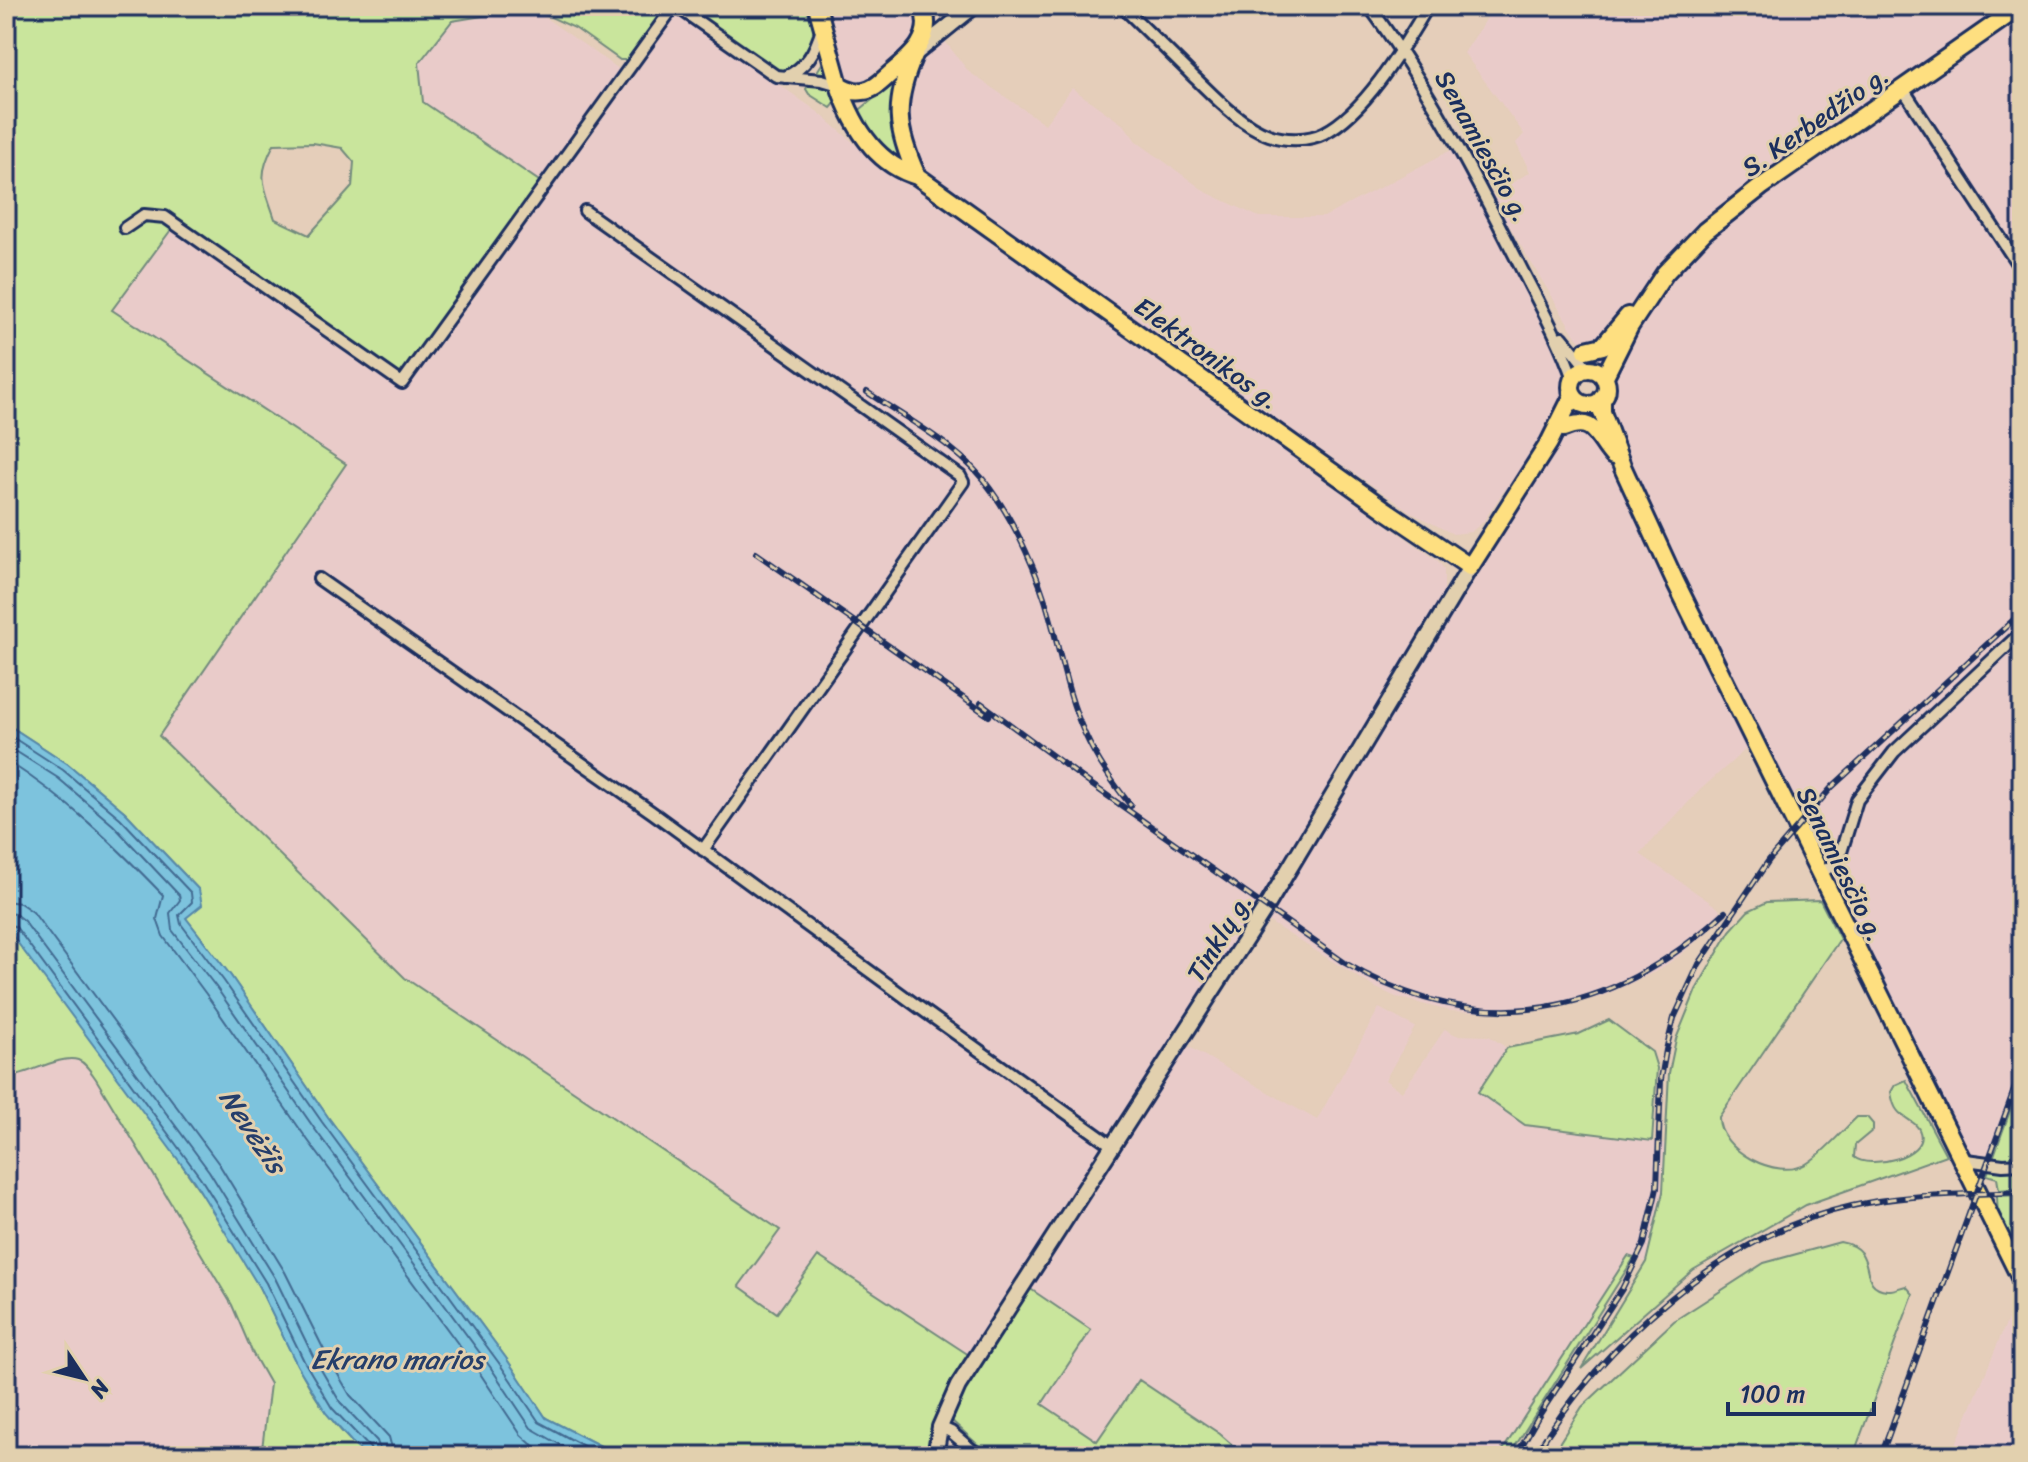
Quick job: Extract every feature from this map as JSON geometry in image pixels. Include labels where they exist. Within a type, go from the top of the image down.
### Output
[{"type":"main road","points":[[917,176],[903,143],[899,115],[902,93],[926,28],[922,6]]},
{"type":"main road","points":[[936,6],[942,6]]},
{"type":"main road","points":[[839,85],[861,92],[872,89],[974,6]]},
{"type":"main road","name":"S. Kerbedžio g.","points":[[1595,372],[1675,261],[1722,216],[2021,6]]},
{"type":"main road","name":"Elektronikos g.","points":[[820,13],[848,113],[875,149],[904,173],[917,176],[1470,567]]},
{"type":"main road","name":"S. Kerbedžio g.","points":[[1586,350],[1603,346],[1639,302],[1652,293]]},
{"type":"main road","points":[[1584,396],[1579,372],[1595,372]]},
{"type":"main road","name":"Senamiesčio g.","points":[[1595,372],[1606,388],[1584,396],[1602,412],[1618,461],[1676,583],[2022,1281]]},
{"type":"main road","name":"Tinklų g.","points":[[1549,443],[1564,428],[1584,396]]},
{"type":"main road","name":"Tinklų g.","points":[[935,1456],[940,1427],[958,1386],[1265,909],[1571,403],[1584,396]]},
{"type":"main road","name":"Senamiesčio g.","points":[[1564,428],[1584,423],[1618,461]]},
{"type":"street","points":[[125,228],[144,215],[165,217],[402,383],[675,6],[776,76],[822,80],[839,85]]},
{"type":"street","points":[[1122,6],[1227,109],[1255,129],[1288,140],[1320,135],[1337,125],[1402,51],[1428,6]]},
{"type":"street","name":"Senamiesčio g.","points":[[1369,6],[1402,51],[1443,120],[1550,318],[1584,396]]},
{"type":"street","points":[[783,78],[805,64],[817,48],[820,13]]},
{"type":"street","points":[[1903,89],[2022,271]]},
{"type":"street","points":[[585,211],[960,476],[963,482],[703,850]]},
{"type":"street","name":"Senamiesčio g.","points":[[1550,318],[1572,342],[1586,350]]},
{"type":"street","name":"Senamiesčio g.","points":[[1550,318],[1577,358],[1595,372]]},
{"type":"street","points":[[319,579],[703,850],[1114,1147]]},
{"type":"street","points":[[1819,874],[1838,862],[1857,800],[1894,752],[2022,632]]},
{"type":"street","points":[[1961,1162],[2022,1164]]},
{"type":"street","points":[[940,1427],[951,1432],[979,1456]]},
{"type":"shaded area","points":[[825,6],[901,6],[913,14],[918,22],[917,29],[907,46],[857,86],[846,81]]},
{"type":"shaded area","points":[[1495,6],[2022,6],[2022,1100],[2015,1098],[1995,1156],[1987,1154],[1986,1158],[1973,1154],[1961,1145],[1756,735],[1616,438],[1606,405],[1613,390],[1612,373],[1575,335],[1491,196],[1530,172],[1516,143],[1524,134],[1464,53]]},
{"type":"shaded area","points":[[531,8],[629,76],[677,12],[818,112],[862,150],[1438,561],[1444,569],[1444,595],[1380,704],[1200,999],[969,1355],[818,1256],[777,1313],[739,1286],[779,1230],[405,978],[159,736],[346,464],[112,310],[173,227],[402,382],[545,186],[423,102],[419,64],[452,21]]},
{"type":"shaded area","points":[[944,40],[969,72],[1045,124],[1072,88],[1125,126],[1136,141],[1206,192],[1259,217],[1324,217],[1453,149],[1557,352],[1564,375],[1566,398],[1523,471],[1503,492],[1483,522],[1471,532],[1453,534],[1414,514],[1146,331],[937,183],[909,141],[906,115],[907,98],[915,71],[923,57]]},
{"type":"shaded area","points":[[1576,426],[1597,441],[1621,486],[1747,748],[1700,790],[1640,854],[1717,907],[1725,916],[1682,954],[1657,971],[1603,996],[1544,1010],[1510,1013],[1449,1011],[1396,997],[1374,987],[1266,920],[1478,571],[1568,430]]},
{"type":"shaded area","points":[[1379,1008],[1415,1027],[1385,1080],[1402,1092],[1445,1029],[1456,1035],[1489,1036],[1507,1048],[1478,1092],[1609,1134],[1667,1144],[1663,1192],[1646,1262],[1628,1257],[1499,1456],[1245,1456],[1220,1434],[1097,1442],[1041,1403],[1029,1288],[1184,1044],[1317,1120]]},
{"type":"shaded area","points":[[77,1059],[96,1079],[232,1305],[270,1384],[262,1448],[267,1456],[6,1456],[6,1077]]},
{"type":"shaded area","points":[[2012,1309],[2022,1309],[2022,1456],[1951,1456]]},
{"type":"green space","points":[[6,6],[668,6],[629,60],[620,60],[575,28],[531,8],[452,21],[419,63],[423,102],[545,185],[402,383],[173,227],[112,310],[346,464],[159,736],[405,978],[780,1230],[739,1286],[777,1313],[818,1256],[969,1355],[936,1414],[928,1456],[620,1456],[546,1418],[506,1358],[328,1117],[231,976],[186,918],[199,890],[125,812],[68,764],[10,726],[6,720]],"holes":[[[313,143],[342,148],[354,162],[352,187],[309,235],[275,219],[264,182],[265,165],[274,144]]]},
{"type":"green space","points":[[684,6],[809,6],[813,28],[811,49],[800,64],[778,71]]},
{"type":"green space","points":[[825,59],[838,100],[831,108],[806,89]]},
{"type":"green space","points":[[899,78],[895,125],[907,170],[867,132],[856,113]]},
{"type":"green space","points":[[1820,900],[1840,939],[1719,1117],[1721,1129],[1738,1151],[1751,1159],[1765,1165],[1794,1168],[1819,1154],[1857,1117],[1867,1117],[1873,1124],[1873,1130],[1855,1145],[1854,1157],[1872,1162],[1896,1159],[1915,1148],[1920,1141],[1919,1129],[1900,1113],[1892,1099],[1891,1092],[1895,1085],[1906,1080],[1946,1155],[1806,1205],[1693,1270],[1581,1369],[1646,1262],[1663,1192],[1669,1073],[1676,1039],[1696,990],[1730,931],[1748,911],[1767,902]]},
{"type":"green space","points":[[6,927],[125,1085],[202,1194],[245,1261],[318,1400],[349,1439],[368,1456],[267,1456],[262,1449],[270,1384],[232,1305],[96,1079],[83,1063],[71,1059],[6,1077]]},
{"type":"green space","points":[[1609,1020],[1652,1052],[1657,1068],[1652,1141],[1525,1125],[1478,1092],[1507,1048],[1579,1034]]},
{"type":"green space","points":[[2015,1097],[2022,1100],[2022,1188],[1999,1190],[1997,1178],[1987,1175]]},
{"type":"green space","points":[[2022,1195],[2022,1267],[1998,1220],[1997,1196]]},
{"type":"green space","points":[[1840,1242],[1860,1252],[1877,1287],[1889,1290],[1906,1286],[1913,1294],[1853,1456],[1631,1456],[1624,1452],[1621,1456],[1551,1456],[1582,1407],[1674,1321],[1764,1263]]},
{"type":"green space","points":[[1628,1256],[1634,1258],[1509,1456],[1499,1456]]},
{"type":"green space","points":[[1029,1288],[1091,1330],[1042,1404],[1097,1441],[1139,1380],[1220,1434],[1245,1456],[990,1456],[950,1419],[960,1394]]},
{"type":"water","name":"Ekrano marios","points":[[6,720],[10,726],[68,764],[125,812],[199,890],[202,905],[186,918],[231,976],[328,1117],[506,1358],[546,1418],[620,1456],[368,1456],[326,1413],[297,1365],[259,1287],[194,1181],[6,927]]},
{"type":"railway","points":[[867,392],[950,448],[979,475],[1000,504],[1018,534],[1040,585],[1069,691],[1085,734],[1100,763],[1131,806]]},
{"type":"railway","points":[[756,553],[989,716]]},
{"type":"railway","points":[[1516,1456],[1622,1289],[1644,1244],[1657,1188],[1661,1079],[1666,1050],[1674,1018],[1699,964],[1769,860],[1832,787],[2022,612]]},
{"type":"railway","points":[[981,703],[1345,963],[1396,988],[1446,1004],[1495,1010],[1544,1007],[1591,996],[1637,976],[1682,948],[1725,912]]},
{"type":"railway","points":[[1881,1456],[2022,1068]]},
{"type":"railway","points":[[1534,1456],[1562,1414],[1630,1335],[1669,1300],[1712,1268],[1757,1242],[1804,1220],[1873,1202],[2022,1192]]},
{"type":"water label","name":"Nevėžis","points":[[253,1131]]}]
